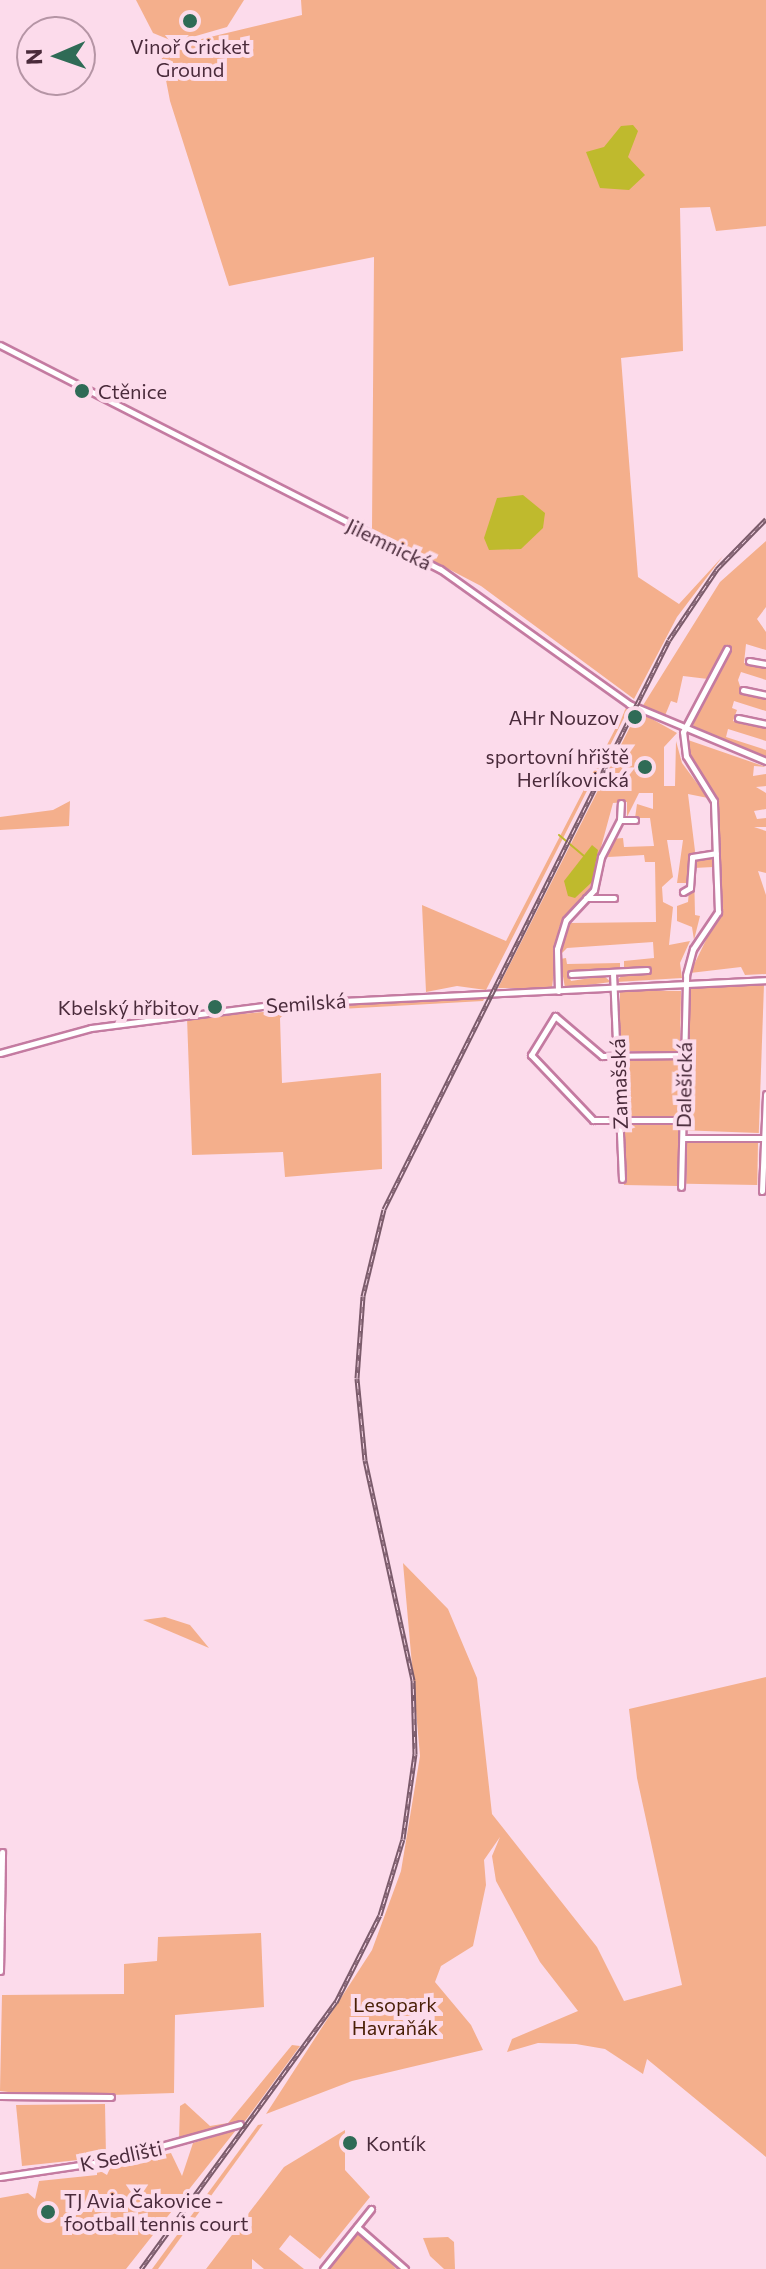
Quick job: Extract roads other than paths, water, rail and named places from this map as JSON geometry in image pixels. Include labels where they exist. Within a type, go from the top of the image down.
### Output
[{"type":"street","name":"Jilemnická","points":[[0,345],[440,569],[618,697],[683,732],[766,761]]},
{"type":"street","points":[[683,732],[727,649]]},
{"type":"street","points":[[749,661],[766,664]]},
{"type":"street","points":[[743,690],[766,695]]},
{"type":"street","points":[[738,718],[766,724]]},
{"type":"street","name":"Dalešická","points":[[681,1187],[686,984],[693,949],[718,912],[714,801],[686,756],[683,732]]},
{"type":"street","points":[[558,991],[559,939],[569,914],[594,890],[601,857],[620,820],[621,803]]},
{"type":"street","points":[[620,820],[635,820]]},
{"type":"street","points":[[683,892],[690,888],[692,857],[716,853]]},
{"type":"street","points":[[585,898],[614,898]]},
{"type":"street","points":[[571,974],[647,970]]},
{"type":"street","points":[[613,973],[616,989]]},
{"type":"street","name":"Semilská","points":[[0,1053],[91,1028],[203,1012],[766,980]]},
{"type":"street","name":"Zamašská","points":[[616,989],[622,1179]]},
{"type":"street","points":[[683,1120],[593,1120],[531,1058],[555,1016],[599,1055],[685,1055]]},
{"type":"street","points":[[762,1191],[766,1094]]},
{"type":"street","points":[[683,1138],[765,1138]]},
{"type":"street","points":[[0,1971],[2,1852]]},
{"type":"street","points":[[0,2096],[111,2097]]},
{"type":"street","name":"K Sedlišti","points":[[0,2177],[107,2161],[240,2124]]},
{"type":"street","points":[[323,2269],[371,2209]]},
{"type":"street","points":[[357,2227],[405,2269]]},
{"type":"waterway","points":[[559,835],[584,856]]},
{"type":"railway","points":[[141,2269],[336,2002],[380,1915],[403,1839],[415,1754],[413,1680],[365,1460],[357,1378],[363,1296],[384,1209],[669,640],[717,569],[766,519]]},
{"type":"place","name":"Vinoř Cricket Ground","points":[[190,21]]},
{"type":"place","name":"Ctěnice","points":[[82,391]]},
{"type":"place","name":"AHr Nouzov","points":[[635,717]]},
{"type":"place","name":"sportovní hřiště Herlíkovická","points":[[645,767]]},
{"type":"place","name":"Kbelský hřbitov","points":[[215,1007]]},
{"type":"place","name":"Kontík","points":[[350,2143]]},
{"type":"place","name":"TJ Avia Čakovice - football tennis court","points":[[48,2212]]},
{"type":"park label","name":"Lesopark Havraňák","points":[[395,2016]]}]
